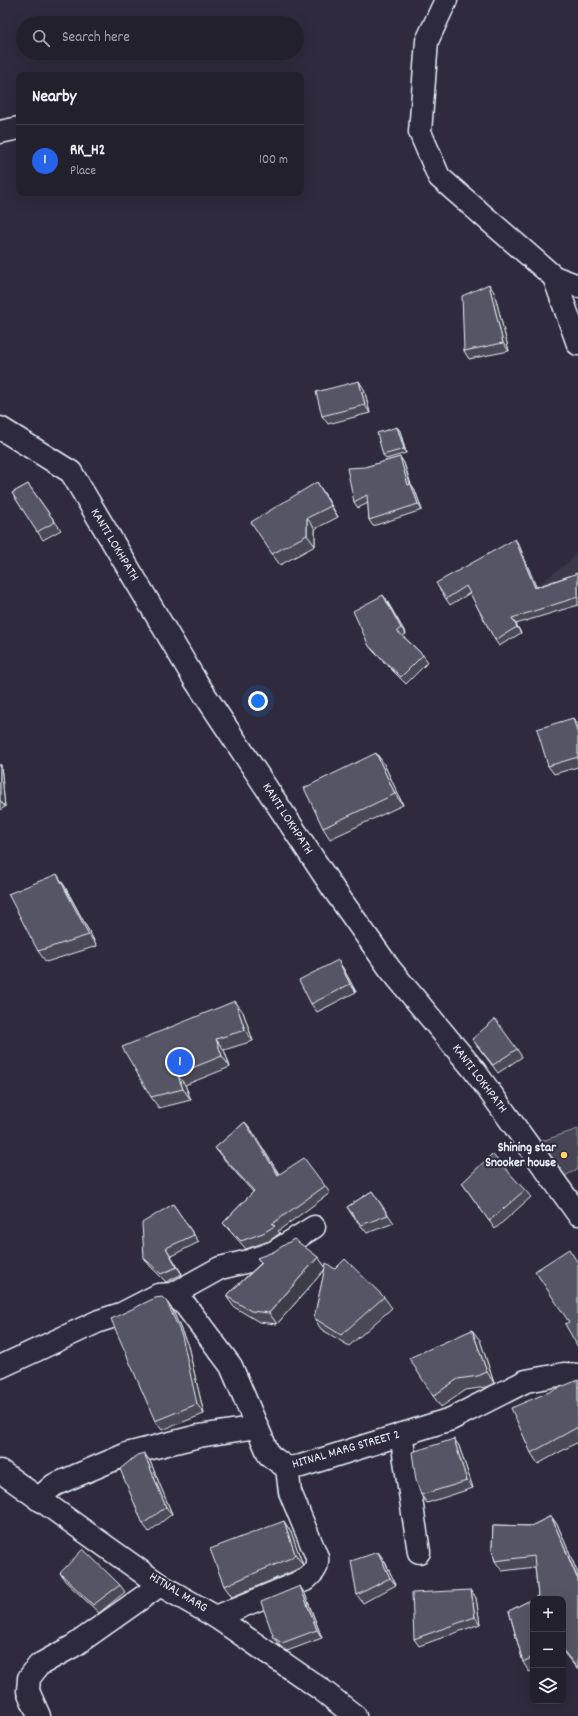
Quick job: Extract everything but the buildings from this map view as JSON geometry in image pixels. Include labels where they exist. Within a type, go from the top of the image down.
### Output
[{"type":"street","points":[[446,0],[427,41],[420,132],[439,177],[554,277],[578,286]]},
{"type":"street","points":[[0,132],[16,129]]},
{"type":"street","points":[[554,277],[578,344]]},
{"type":"street","name":"KANTI LOKHPATH","points":[[0,428],[71,472],[196,680],[334,890],[390,968],[474,1070],[578,1214]]},
{"type":"street","points":[[0,1367],[99,1321],[120,1314],[158,1295],[173,1294],[220,1268],[249,1261],[274,1252],[314,1228]]},
{"type":"street","name":"HITNAL MARG STREET 2","points":[[173,1294],[186,1306],[231,1366],[270,1455],[287,1468],[302,1466],[451,1419],[526,1381],[564,1374],[578,1375]]},
{"type":"street","points":[[38,1499],[54,1485],[127,1454],[200,1436],[257,1427]]},
{"type":"street","points":[[401,1434],[420,1552]]},
{"type":"street","points":[[216,1617],[305,1580],[314,1572],[317,1566],[317,1558],[290,1492],[287,1468]]},
{"type":"street","name":"HITNAL MARG","points":[[0,1470],[38,1499],[100,1540],[160,1585],[216,1617],[322,1690],[355,1716]]},
{"type":"street","points":[[39,1716],[28,1691],[29,1678],[39,1665],[75,1645],[160,1585]]},
{"type":"shaded area","points":[[578,548],[578,605],[550,613],[536,586],[570,561]]},
{"type":"shaded area","name":"Shining star Snooker house","points":[[578,1129],[578,1169],[561,1178],[542,1141]]},
{"type":"place","name":"RK_H2","points":[[180,1062]]},
{"type":"place","name":"Shining star Snooker house","points":[[564,1155]]}]
